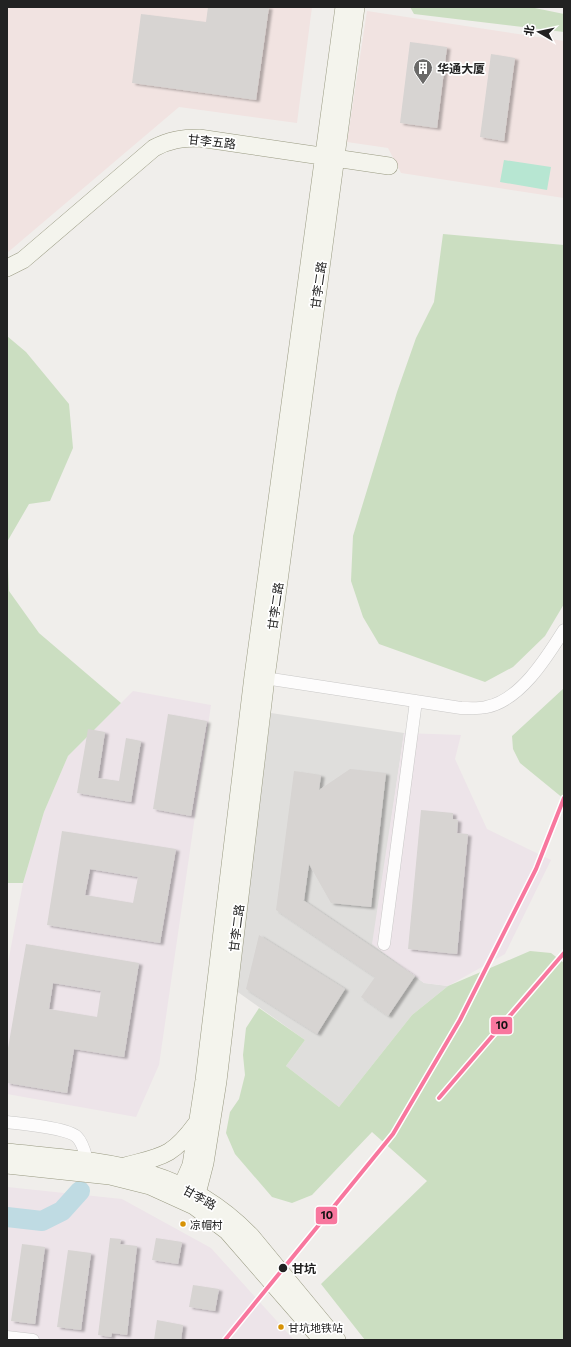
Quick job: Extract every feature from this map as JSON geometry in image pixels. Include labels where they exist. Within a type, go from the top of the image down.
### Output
[{"type":"main road","name":"甘李二路","points":[[330,157],[344,7]]},
{"type":"main road","name":"甘李二路","points":[[187,1196],[330,157],[356,7]]},
{"type":"main road","name":"甘李五路","points":[[7,268],[23,260],[154,148],[168,141],[199,138],[389,166]]},
{"type":"main road","name":"甘李二路","points":[[187,1196],[205,1163],[218,1081],[259,677]]},
{"type":"main road","points":[[125,1166],[167,1154],[184,1141],[197,1122]]},
{"type":"main road","name":"甘李路","points":[[7,1152],[87,1160],[125,1166],[187,1196],[227,1231],[322,1340]]},
{"type":"main road","name":"甘李路","points":[[7,1165],[110,1176],[212,1202],[237,1222],[338,1340]]},
{"type":"street","points":[[259,677],[462,708],[487,707],[513,695],[544,662],[564,630]]},
{"type":"street","points":[[384,944],[416,701]]},
{"type":"street","points":[[7,1122],[67,1132],[77,1137],[84,1148],[87,1160]]},
{"type":"street","points":[[7,1337],[33,1340]]},
{"type":"shaded area","points":[[7,7],[312,7],[297,123],[179,107],[7,253]]},
{"type":"shaded area","points":[[367,11],[564,41],[564,198],[401,173],[388,148],[347,142]]},
{"type":"shaded area","points":[[133,691],[211,705],[159,1065],[136,1117],[7,1094],[7,968],[23,883],[44,812],[68,756]]},
{"type":"shaded area","points":[[271,713],[404,733],[373,944],[424,983],[448,986],[412,1015],[339,1107],[286,1066],[305,1040],[235,990]]},
{"type":"shaded area","points":[[404,733],[461,735],[455,759],[487,829],[551,860],[505,954],[448,986],[424,983],[372,944]]},
{"type":"shaded area","points":[[7,1187],[122,1199],[211,1248],[294,1340],[7,1340]]},
{"type":"green space","points":[[410,7],[530,7],[564,14],[564,32],[414,14]]},
{"type":"green space","points":[[504,160],[551,167],[547,190],[500,182]]},
{"type":"green space","points":[[443,234],[564,245],[564,604],[545,636],[513,667],[485,682],[379,644],[363,617],[351,581],[353,536],[397,392],[416,338],[434,302]]},
{"type":"green space","points":[[7,336],[26,352],[69,404],[73,448],[50,501],[29,504],[7,542]]},
{"type":"green space","points":[[7,542],[9,591],[39,633],[121,703],[68,756],[44,812],[23,883],[7,883]]},
{"type":"green space","points":[[564,688],[564,799],[520,763],[513,749],[512,736]]},
{"type":"green space","points":[[530,951],[551,953],[564,963],[564,1340],[365,1340],[321,1284],[427,1181],[372,1132],[312,1195],[292,1203],[272,1197],[235,1154],[226,1133],[230,1112],[239,1099],[245,1075],[243,1055],[246,1028],[259,1008],[305,1040],[286,1066],[339,1107],[412,1015],[448,986]]},
{"type":"building","points":[[208,7],[269,7],[256,100],[132,83],[141,14],[206,22]]},
{"type":"building","name":"华通大厦","points":[[410,42],[447,47],[437,128],[400,123]]},
{"type":"building","points":[[491,54],[515,58],[504,141],[480,137]]},
{"type":"building","points":[[168,714],[207,721],[191,816],[153,809]]},
{"type":"building","points":[[88,729],[105,732],[98,778],[119,781],[126,738],[141,741],[131,802],[77,793]]},
{"type":"building","points":[[350,769],[386,773],[371,907],[331,903],[309,864],[303,900],[415,976],[388,1016],[361,997],[375,977],[276,910],[294,771],[321,775],[319,790]]},
{"type":"building","points":[[421,810],[453,813],[453,819],[458,820],[457,833],[468,834],[457,954],[408,949]]},
{"type":"building","points":[[62,831],[176,849],[160,943],[47,925]],"holes":[[[90,869],[138,877],[133,903],[85,895]]]},
{"type":"building","points":[[259,935],[345,989],[317,1034],[246,989]]},
{"type":"building","points":[[26,944],[139,963],[124,1057],[74,1049],[67,1093],[7,1083],[7,1054]],"holes":[[[53,983],[101,991],[97,1017],[49,1009]]]},
{"type":"building","points":[[110,1238],[121,1239],[120,1244],[137,1246],[127,1335],[112,1333],[111,1337],[98,1335]]},
{"type":"building","points":[[156,1238],[182,1242],[178,1264],[152,1260]]},
{"type":"building","points":[[22,1244],[45,1247],[35,1324],[11,1321]]},
{"type":"building","points":[[68,1250],[91,1253],[81,1330],[57,1327]]},
{"type":"building","points":[[193,1285],[219,1289],[215,1311],[189,1307]]},
{"type":"building","points":[[157,1320],[183,1325],[181,1340],[154,1340]]},
{"type":"waterway","points":[[7,1217],[42,1221],[62,1211],[80,1191]]},
{"type":"transit line","name":"10","points":[[225,1340],[393,1134],[460,1020],[536,869],[564,798]]},
{"type":"transit line","name":"10","points":[[439,1098],[564,953]]},
{"type":"place","name":"华通大厦","points":[[423,85]]},
{"type":"place","name":"凉帽村","points":[[183,1224]]},
{"type":"place","name":"甘坑","points":[[283,1268]]},
{"type":"place","name":"甘坑地铁站","points":[[281,1327]]}]
